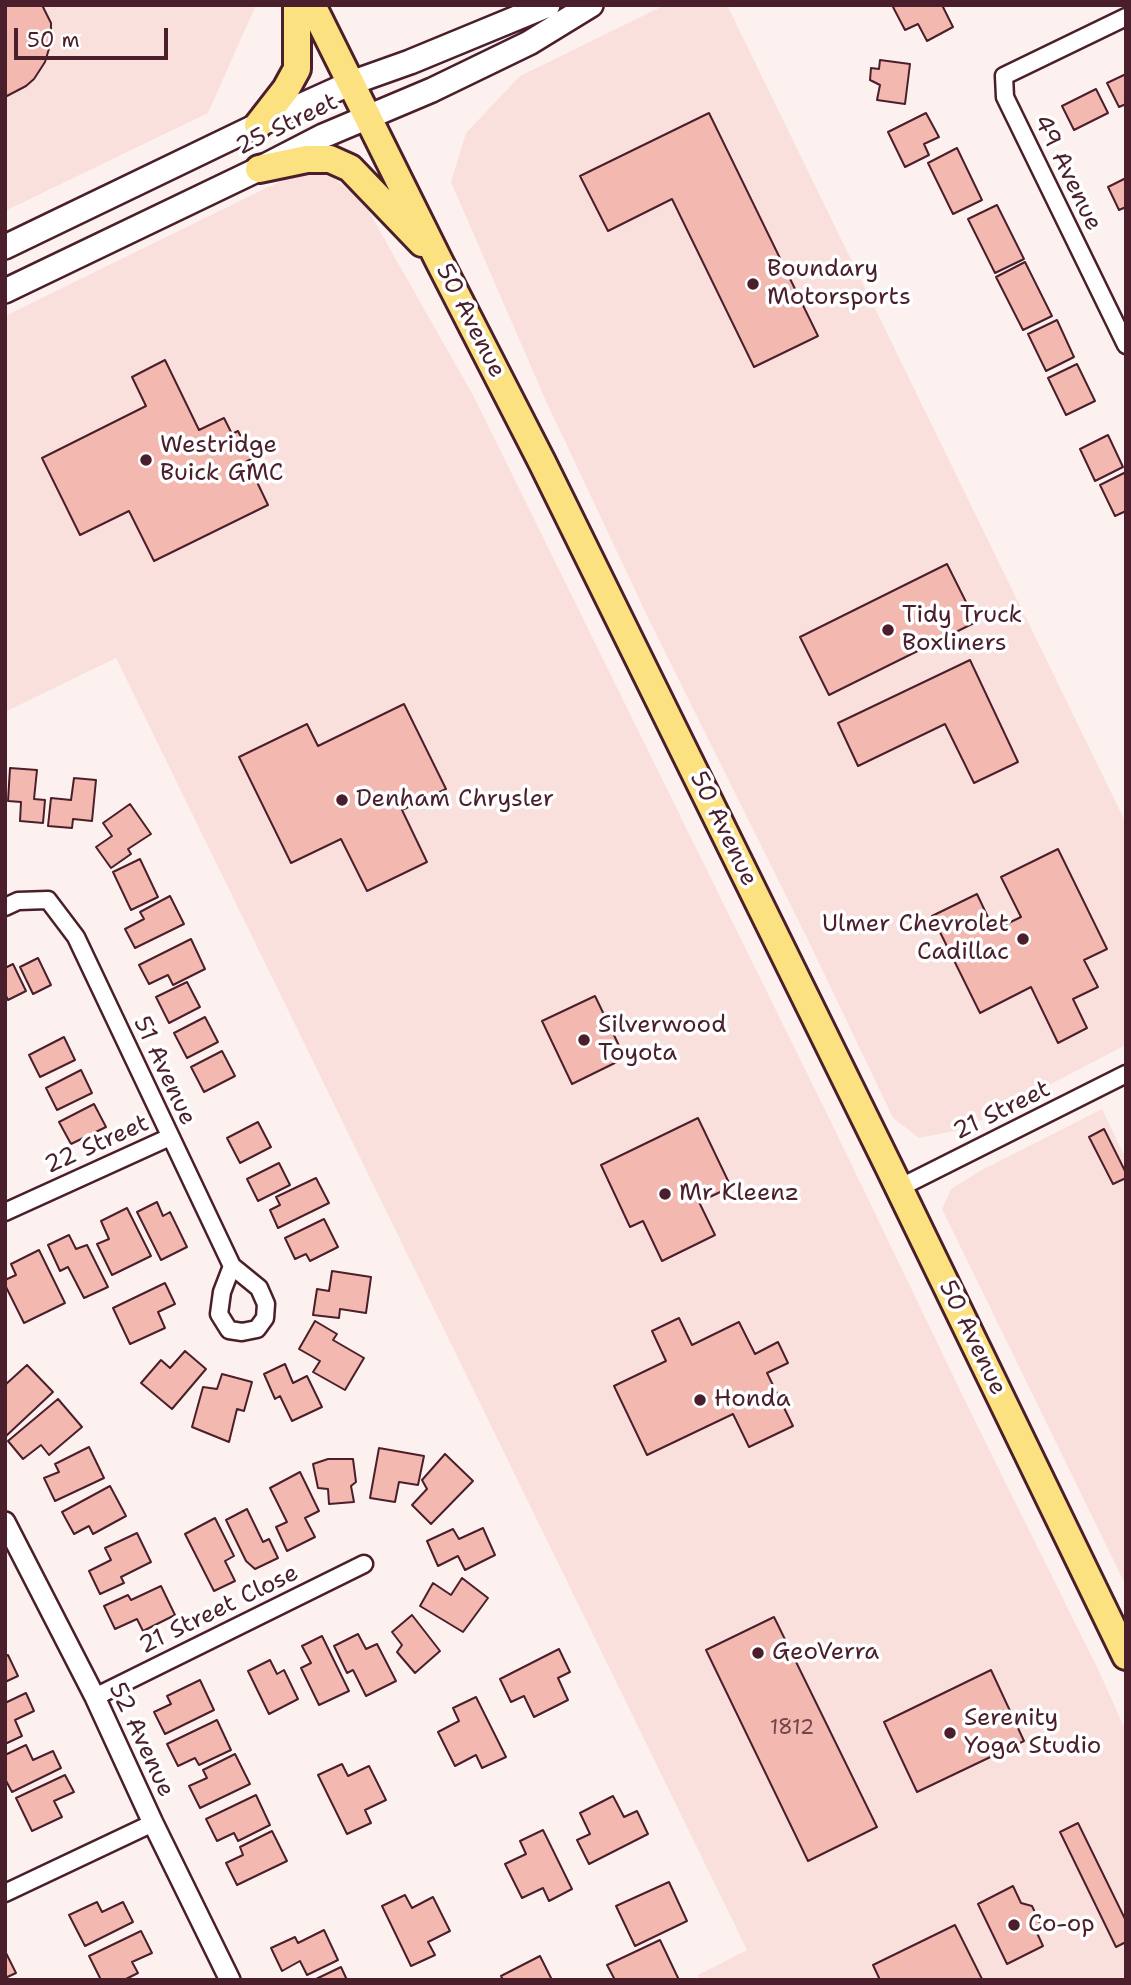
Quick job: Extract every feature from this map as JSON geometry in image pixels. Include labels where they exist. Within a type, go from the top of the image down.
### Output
[{"type":"main road","points":[[258,125],[286,89],[297,69],[297,5]]},
{"type":"main road","name":"50 Avenue","points":[[312,5],[542,462],[1126,1656]]},
{"type":"main road","name":"25 Street","points":[[5,247],[351,83],[410,62],[548,5]]},
{"type":"main road","name":"25 Street","points":[[5,291],[323,136],[432,89],[528,43],[591,5]]},
{"type":"main road","points":[[259,169],[307,159],[330,159],[350,168],[439,261]]},
{"type":"street","name":"49 Avenue","points":[[1126,16],[1003,76],[1005,97],[1126,345]]},
{"type":"street","name":"51 Avenue","points":[[5,907],[18,901],[48,900],[76,937],[232,1266]]},
{"type":"street","name":"21 Street","points":[[899,1188],[1126,1074]]},
{"type":"street","name":"22 Street","points":[[5,1212],[170,1138]]},
{"type":"street","name":"52 Avenue","points":[[5,1522],[94,1697],[230,1980]]},
{"type":"street","name":"21 Street Close","points":[[94,1697],[364,1564]]},
{"type":"street","points":[[5,1894],[153,1823]]},
{"type":"shaded area","points":[[5,5],[256,5],[208,113],[5,211]]},
{"type":"shaded area","points":[[665,5],[727,5],[1126,823],[1126,1045],[964,1129],[919,1138],[893,1118],[652,626],[545,399],[451,182],[466,133],[520,76]]},
{"type":"shaded area","points":[[311,172],[331,176],[354,194],[368,210],[474,397],[833,1126],[1126,1731],[1126,1980],[700,1980],[698,1975],[747,1950],[116,658],[5,712],[5,316],[260,191],[290,177]]},
{"type":"shaded area","points":[[1102,1109],[1126,1159],[1126,1586],[942,1209],[951,1189],[980,1171]]},
{"type":"building","points":[[5,5],[42,5],[51,23],[51,42],[45,62],[34,79],[5,97]]},
{"type":"building","points":[[942,5],[953,27],[927,41],[918,24],[905,30],[893,7]]},
{"type":"building","points":[[880,60],[910,64],[905,104],[877,100],[880,85],[870,80],[871,68],[879,69]]},
{"type":"building","points":[[1126,74],[1126,104],[1119,107],[1107,83]]},
{"type":"building","points":[[1096,89],[1108,113],[1074,130],[1062,106]]},
{"type":"building","name":"Boundary Motorsports","points":[[709,113],[818,336],[754,367],[672,199],[608,231],[580,176]]},
{"type":"building","points":[[926,113],[939,137],[924,144],[929,155],[905,167],[888,132]]},
{"type":"building","points":[[957,148],[982,200],[953,214],[928,163]]},
{"type":"building","points":[[1126,178],[1126,207],[1119,210],[1108,187]]},
{"type":"building","points":[[997,205],[1024,259],[995,273],[968,219]]},
{"type":"building","points":[[1025,262],[1052,316],[1023,330],[996,277]]},
{"type":"building","points":[[1057,320],[1074,357],[1046,371],[1028,334]]},
{"type":"building","name":"Westridge Buick GMC","points":[[165,360],[199,430],[224,418],[232,434],[238,431],[252,459],[247,461],[268,505],[154,561],[129,511],[80,535],[42,458],[146,406],[132,377]]},
{"type":"building","points":[[1077,364],[1095,401],[1066,415],[1048,378]]},
{"type":"building","points":[[1108,435],[1123,467],[1095,481],[1080,449]]},
{"type":"building","points":[[1126,472],[1126,511],[1115,516],[1100,485]]},
{"type":"building","name":"Tidy Truck Boxliners","points":[[947,564],[976,622],[829,695],[800,637]]},
{"type":"building","points":[[970,660],[1018,762],[974,783],[945,724],[858,766],[838,723]]},
{"type":"building","name":"Denham Chrysler","points":[[404,704],[446,789],[402,810],[427,862],[367,891],[341,839],[291,863],[239,757],[307,724],[318,746]]},
{"type":"building","points":[[10,768],[37,770],[34,799],[45,800],[43,823],[20,821],[21,802],[8,801]]},
{"type":"building","points":[[74,778],[96,780],[92,821],[73,819],[72,828],[48,826],[51,798],[71,800]]},
{"type":"building","points":[[130,804],[151,834],[128,849],[131,854],[111,868],[96,847],[112,836],[103,823]]},
{"type":"building","name":"Ulmer Chevrolet Cadillac","points":[[1058,849],[1107,949],[1084,960],[1098,987],[1073,999],[1087,1028],[1058,1043],[1031,987],[980,1013],[932,916],[977,894],[994,930],[1021,917],[1001,877]]},
{"type":"building","points":[[140,859],[158,897],[131,910],[113,872]]},
{"type":"building","points":[[170,896],[184,924],[135,948],[125,929],[144,919],[140,912]]},
{"type":"building","points":[[191,939],[205,969],[173,985],[168,975],[149,984],[139,965]]},
{"type":"building","points":[[38,958],[51,985],[33,994],[20,967]]},
{"type":"building","points":[[13,964],[26,991],[8,1000],[5,994],[5,968]]},
{"type":"building","points":[[187,982],[200,1007],[169,1023],[156,997]]},
{"type":"building","name":"Silverwood Toyota","points":[[595,996],[625,1058],[572,1084],[542,1021]]},
{"type":"building","points":[[205,1017],[218,1042],[187,1058],[174,1033]]},
{"type":"building","points":[[64,1037],[75,1060],[40,1077],[29,1055]]},
{"type":"building","points":[[222,1051],[235,1076],[204,1092],[191,1067]]},
{"type":"building","points":[[81,1070],[92,1093],[57,1110],[46,1088]]},
{"type":"building","points":[[94,1104],[106,1127],[71,1144],[59,1122]]},
{"type":"building","name":"Mr Kleenz","points":[[698,1118],[731,1187],[699,1202],[715,1235],[662,1261],[643,1221],[630,1227],[601,1165]]},
{"type":"building","points":[[258,1122],[271,1147],[240,1163],[227,1138]]},
{"type":"building","points":[[1104,1129],[1126,1173],[1126,1178],[1113,1184],[1089,1137]]},
{"type":"building","points":[[279,1163],[290,1185],[258,1201],[247,1179]]},
{"type":"building","points":[[316,1178],[329,1203],[278,1228],[270,1210],[280,1205],[276,1197]]},
{"type":"building","points":[[157,1202],[163,1216],[170,1212],[187,1247],[161,1260],[137,1212]]},
{"type":"building","points":[[127,1208],[151,1256],[112,1275],[97,1244],[109,1239],[101,1221]]},
{"type":"building","points":[[324,1219],[338,1247],[310,1261],[306,1254],[295,1259],[285,1238]]},
{"type":"building","points":[[69,1235],[76,1249],[87,1245],[108,1287],[84,1298],[68,1267],[60,1271],[48,1245]]},
{"type":"building","points":[[39,1250],[65,1303],[24,1323],[5,1280],[16,1275],[11,1264]]},
{"type":"building","points":[[332,1271],[371,1277],[366,1313],[340,1309],[339,1318],[313,1315],[317,1289],[329,1291]]},
{"type":"building","points":[[165,1283],[175,1304],[158,1312],[165,1328],[130,1344],[113,1308]]},
{"type":"building","name":"Honda","points":[[679,1318],[692,1345],[739,1322],[755,1354],[778,1342],[788,1363],[767,1373],[793,1426],[749,1447],[733,1414],[647,1455],[614,1386],[666,1361],[652,1331]]},
{"type":"building","points":[[315,1321],[337,1334],[333,1340],[364,1358],[345,1390],[313,1372],[320,1361],[299,1349]]},
{"type":"building","points":[[185,1351],[206,1369],[172,1409],[141,1383],[161,1360],[170,1368]]},
{"type":"building","points":[[285,1364],[293,1383],[307,1376],[322,1407],[292,1421],[280,1396],[275,1399],[264,1374]]},
{"type":"building","points":[[27,1365],[53,1392],[5,1437],[5,1385]]},
{"type":"building","points":[[222,1374],[252,1382],[244,1411],[237,1409],[229,1442],[192,1427],[203,1387],[217,1389]]},
{"type":"building","points":[[58,1399],[82,1427],[49,1455],[41,1445],[23,1459],[8,1441]]},
{"type":"building","points":[[89,1447],[104,1478],[55,1501],[44,1478],[59,1472],[55,1464]]},
{"type":"building","points":[[379,1448],[424,1456],[418,1485],[399,1482],[395,1502],[370,1498]]},
{"type":"building","points":[[445,1454],[473,1481],[431,1524],[412,1505],[427,1489],[422,1480]]},
{"type":"building","points":[[328,1459],[353,1459],[356,1482],[351,1486],[354,1502],[329,1504],[328,1489],[318,1488],[313,1464]]},
{"type":"building","points":[[300,1472],[319,1511],[305,1518],[315,1537],[287,1551],[276,1527],[287,1522],[270,1488]]},
{"type":"building","points":[[110,1486],[126,1516],[93,1534],[89,1526],[74,1534],[62,1512]]},
{"type":"building","points":[[247,1509],[263,1542],[269,1539],[278,1558],[255,1569],[246,1561],[226,1520]]},
{"type":"building","points":[[215,1518],[234,1556],[225,1561],[235,1581],[214,1591],[185,1534]]},
{"type":"building","points":[[483,1528],[495,1555],[465,1570],[458,1556],[438,1566],[427,1541],[453,1529],[459,1539]]},
{"type":"building","points":[[137,1533],[151,1562],[121,1577],[124,1583],[100,1594],[89,1571],[111,1560],[105,1548]]},
{"type":"building","points":[[462,1578],[488,1598],[463,1632],[420,1606],[433,1583],[451,1595]]},
{"type":"building","points":[[161,1586],[175,1615],[143,1631],[137,1619],[115,1629],[104,1606],[128,1595],[131,1600]]},
{"type":"building","points":[[412,1615],[440,1651],[415,1673],[397,1652],[402,1645],[392,1632]]},
{"type":"building","points":[[774,1617],[877,1827],[808,1861],[706,1650]]},
{"type":"building","points":[[358,1634],[366,1649],[377,1644],[396,1681],[366,1696],[353,1670],[347,1673],[334,1646]]},
{"type":"building","points":[[322,1636],[349,1691],[319,1705],[301,1668],[311,1663],[302,1646]]},
{"type":"building","points":[[559,1649],[570,1672],[558,1678],[568,1700],[534,1717],[524,1696],[511,1702],[500,1679]]},
{"type":"building","points":[[8,1655],[18,1676],[5,1682],[5,1656]]},
{"type":"building","points":[[270,1660],[277,1674],[284,1670],[298,1699],[269,1714],[248,1671]]},
{"type":"building","points":[[991,1670],[1024,1741],[917,1792],[884,1722]]},
{"type":"building","points":[[200,1680],[214,1710],[165,1734],[154,1712],[171,1704],[167,1696]]},
{"type":"building","points":[[26,1693],[34,1711],[15,1720],[22,1736],[5,1744],[5,1703]]},
{"type":"building","points":[[476,1697],[506,1757],[482,1768],[476,1755],[455,1766],[438,1732],[459,1721],[453,1708]]},
{"type":"building","points":[[217,1720],[231,1750],[199,1765],[195,1758],[178,1766],[167,1744]]},
{"type":"building","points":[[26,1745],[33,1760],[53,1751],[61,1768],[12,1792],[5,1779],[5,1755]]},
{"type":"building","points":[[235,1754],[250,1784],[200,1808],[189,1786],[207,1778],[203,1770]]},
{"type":"building","points":[[342,1764],[348,1776],[369,1766],[386,1800],[365,1810],[371,1823],[347,1834],[318,1775]]},
{"type":"building","points":[[65,1775],[74,1792],[54,1801],[62,1817],[32,1831],[16,1798]]},
{"type":"building","points":[[256,1795],[270,1825],[238,1841],[234,1833],[217,1841],[206,1819]]},
{"type":"building","points":[[613,1796],[624,1817],[637,1811],[648,1834],[589,1864],[577,1840],[590,1834],[580,1813]]},
{"type":"building","points":[[1078,1823],[1126,1921],[1126,1942],[1116,1947],[1060,1832]]},
{"type":"building","points":[[543,1830],[572,1889],[549,1901],[543,1888],[522,1898],[505,1864],[526,1854],[520,1841]]},
{"type":"building","points":[[272,1831],[287,1861],[237,1885],[226,1863],[243,1855],[240,1847]]},
{"type":"building","points":[[669,1882],[687,1921],[635,1946],[616,1906]]},
{"type":"building","name":"Co-op","points":[[1013,1886],[1021,1903],[1032,1906],[1040,1923],[1037,1933],[1043,1946],[1007,1964],[978,1904]]},
{"type":"building","points":[[405,1895],[412,1908],[433,1897],[450,1931],[428,1942],[435,1955],[411,1966],[382,1906]]},
{"type":"building","points":[[97,1902],[102,1912],[123,1902],[133,1922],[85,1946],[69,1915]]},
{"type":"building","points":[[955,1925],[982,1979],[880,1980],[873,1965]]},
{"type":"building","points":[[324,1930],[338,1960],[307,1975],[300,1961],[282,1971],[271,1948],[295,1937],[298,1943]]},
{"type":"building","points":[[141,1931],[152,1953],[132,1962],[138,1973],[124,1980],[101,1980],[89,1956]]},
{"type":"building","points":[[660,1940],[679,1980],[615,1980],[607,1965]]},
{"type":"building","points":[[5,1951],[16,1973],[5,1978]]},
{"type":"building","points":[[540,1956],[552,1980],[503,1980],[501,1976]]},
{"type":"building","points":[[341,1967],[347,1980],[314,1980]]},
{"type":"place","name":"Boundary Motorsports","points":[[753,284]]},
{"type":"place","name":"Westridge Buick GMC","points":[[146,460]]},
{"type":"place","name":"Tidy Truck Boxliners","points":[[888,630]]},
{"type":"place","name":"Denham Chrysler","points":[[342,800]]},
{"type":"place","name":"Ulmer Chevrolet Cadillac","points":[[1023,939]]},
{"type":"place","name":"Silverwood Toyota","points":[[584,1040]]},
{"type":"place","name":"Mr Kleenz","points":[[665,1194]]},
{"type":"place","name":"Honda","points":[[700,1400]]},
{"type":"place","name":"GeoVerra","points":[[758,1653]]},
{"type":"place","name":"Serenity Yoga Studio","points":[[950,1733]]},
{"type":"place","name":"Co-op","points":[[1014,1925]]}]
